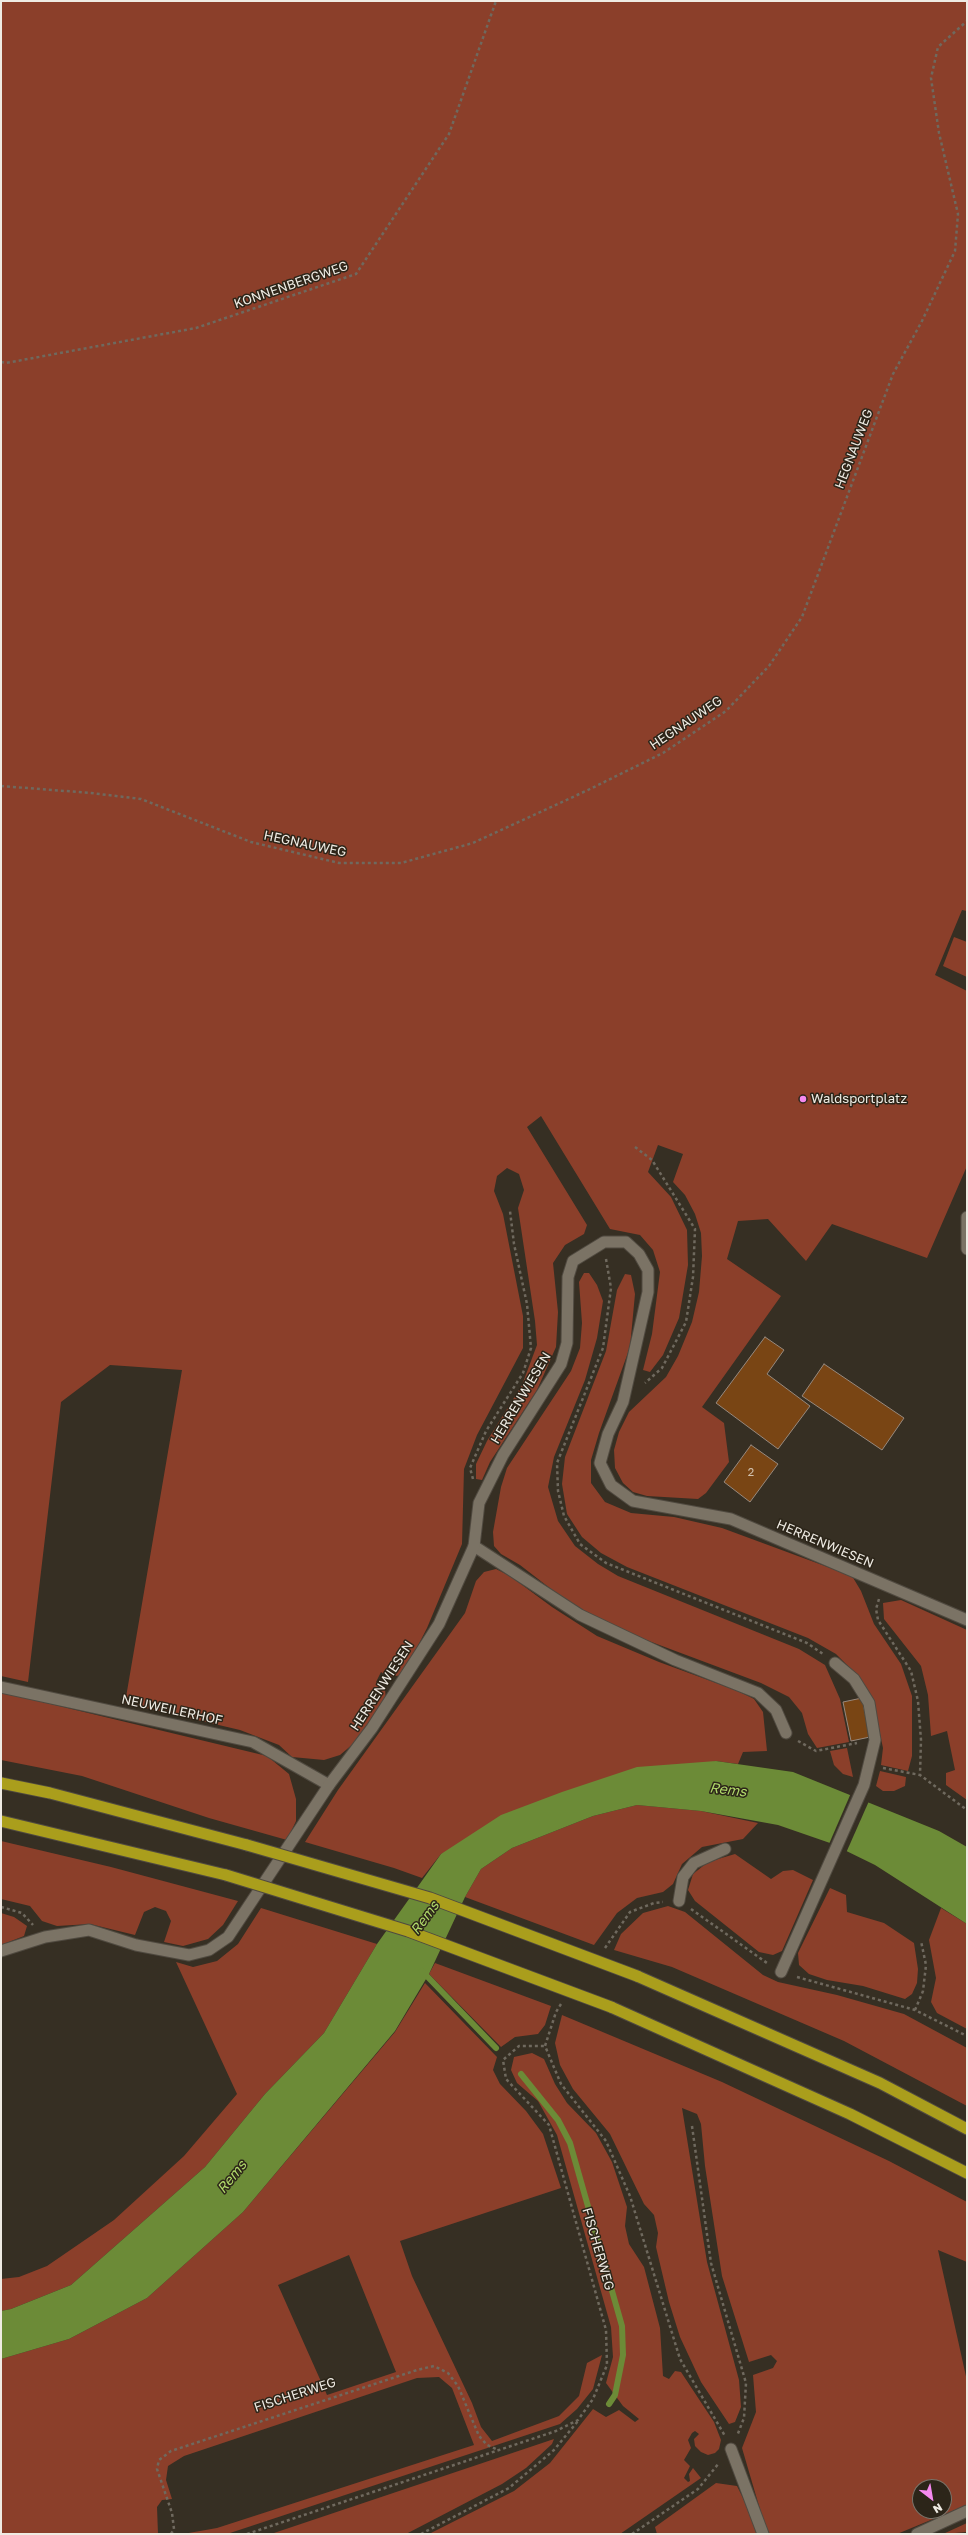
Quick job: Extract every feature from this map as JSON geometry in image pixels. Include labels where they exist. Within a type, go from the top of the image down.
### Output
[{"type":"highway","points":[[1,1783],[50,1793],[247,1845],[430,1898],[637,1976],[880,2083],[967,2129]]},
{"type":"highway","points":[[1,1821],[226,1875],[408,1930],[612,2007],[850,2114],[967,2173]]},
{"type":"street","points":[[967,1217],[967,1249]]},
{"type":"street","name":"HERRENWIESEN","points":[[1,1951],[45,1937],[89,1930],[136,1945],[189,1955],[209,1950],[228,1936],[328,1785],[372,1728],[439,1624],[474,1546],[479,1503],[503,1455],[561,1364],[567,1343],[568,1277],[573,1261],[604,1242],[626,1242],[639,1254],[648,1270],[648,1292],[623,1402],[608,1434],[600,1463],[611,1485],[633,1501],[731,1519],[967,1620]]},
{"type":"street","points":[[474,1546],[580,1615],[674,1660],[758,1693],[776,1710],[786,1733]]},
{"type":"street","points":[[781,1972],[822,1884],[864,1785],[875,1740],[869,1703],[854,1679],[835,1663]]},
{"type":"street","name":"NEUWEILERHOF","points":[[1,1687],[253,1742],[328,1785]]},
{"type":"street","points":[[679,1901],[683,1878],[694,1862],[725,1850]]},
{"type":"street","points":[[731,2449],[762,2534]]},
{"type":"street","points":[[918,2534],[967,2511]]},
{"type":"path","name":"KONNENBERGWEG","points":[[1,362],[6,363],[196,328],[356,274],[449,134],[496,1]]},
{"type":"path","name":"HEGNAUWEG","points":[[1,786],[91,793],[142,799],[251,842],[339,863],[401,863],[474,843],[588,790],[663,753],[726,711],[769,666],[802,617],[893,374],[922,321],[955,251],[958,214],[939,133],[931,78],[938,47],[967,21]]},
{"type":"path","points":[[623,1402],[662,1368],[686,1322],[693,1277],[695,1230],[652,1160],[635,1147]]},
{"type":"path","points":[[470,1468],[486,1431],[523,1373],[531,1348],[527,1304],[514,1244],[510,1211]]},
{"type":"path","points":[[882,1583],[876,1609],[878,1620],[911,1671],[918,1701],[921,1740],[920,1775]]},
{"type":"path","points":[[786,1733],[816,1751],[875,1740]]},
{"type":"path","points":[[870,1765],[920,1775],[967,1810]]},
{"type":"path","points":[[602,1951],[630,1912],[654,1903],[679,1901],[781,1972],[915,2010],[967,2036]]},
{"type":"path","points":[[1,1907],[22,1913],[45,1937]]},
{"type":"path","points":[[915,2010],[923,1991],[926,1965],[921,1941]]},
{"type":"path","points":[[565,2000],[556,2012],[545,2046],[561,2084],[606,2141],[630,2196],[680,2359],[721,2428],[731,2449]]},
{"type":"path","name":"FISCHERWEG","points":[[247,2534],[556,2432],[578,2420],[593,2399],[607,2365],[606,2330],[549,2125],[506,2079],[503,2060],[519,2046],[545,2046]]},
{"type":"path","points":[[632,2534],[698,2489],[731,2449],[744,2418],[746,2383],[711,2263],[692,2126]]},
{"type":"path","name":"FISCHERWEG","points":[[171,2534],[174,2529],[172,2514],[157,2469],[159,2460],[171,2451],[417,2370],[434,2366],[448,2373],[458,2386],[479,2436],[487,2445],[499,2450]]},
{"type":"path","points":[[421,2534],[509,2488],[554,2450],[578,2420]]},
{"type":"shaded area","points":[[1,1],[967,1],[967,911],[962,910],[935,975],[967,991],[967,1166],[927,1258],[832,1224],[806,1261],[768,1219],[738,1221],[727,1259],[781,1296],[702,1407],[724,1423],[729,1462],[706,1493],[698,1499],[647,1496],[633,1492],[623,1483],[615,1468],[614,1450],[619,1432],[629,1412],[666,1377],[678,1356],[692,1322],[699,1292],[702,1256],[701,1233],[695,1214],[685,1195],[673,1182],[683,1154],[658,1145],[648,1172],[671,1197],[687,1230],[688,1265],[679,1318],[663,1355],[650,1372],[643,1370],[652,1334],[660,1272],[653,1250],[640,1235],[610,1229],[541,1116],[527,1127],[587,1225],[584,1234],[565,1245],[553,1263],[558,1312],[556,1347],[537,1390],[490,1462],[482,1480],[476,1479],[476,1464],[487,1441],[522,1385],[537,1345],[535,1321],[518,1208],[524,1190],[519,1174],[507,1168],[497,1176],[494,1191],[503,1214],[523,1316],[523,1348],[477,1435],[464,1469],[462,1544],[427,1628],[403,1675],[388,1677],[381,1672],[376,1682],[385,1689],[386,1701],[353,1744],[340,1755],[324,1760],[292,1757],[279,1745],[240,1730],[125,1703],[182,1370],[110,1365],[61,1402],[28,1682],[1,1676]]},
{"type":"shaded area","points":[[954,937],[967,942],[967,977],[943,966]]},
{"type":"shaded area","points":[[584,1273],[589,1273],[597,1285],[603,1301],[597,1338],[585,1380],[554,1457],[548,1487],[558,1521],[575,1546],[598,1564],[618,1576],[799,1649],[825,1665],[840,1699],[849,1742],[817,1748],[808,1734],[802,1713],[789,1697],[761,1683],[622,1631],[573,1606],[520,1565],[501,1554],[494,1546],[493,1532],[501,1487],[507,1468],[571,1371],[580,1348],[582,1323],[579,1282]]},
{"type":"shaded area","points":[[625,1274],[631,1275],[635,1294],[630,1347],[599,1433],[591,1460],[591,1483],[605,1502],[631,1513],[674,1517],[722,1528],[852,1576],[861,1591],[874,1624],[901,1664],[912,1696],[912,1756],[908,1771],[881,1765],[883,1748],[873,1701],[855,1673],[836,1654],[808,1638],[627,1567],[601,1553],[582,1537],[567,1514],[562,1484],[565,1457],[606,1351],[617,1290]]},
{"type":"shaded area","points":[[496,1569],[510,1576],[552,1607],[597,1636],[659,1662],[738,1691],[754,1699],[763,1712],[767,1751],[743,1752],[738,1764],[716,1761],[441,1854],[422,1878],[394,1868],[305,1842],[338,1790],[465,1613],[476,1581],[484,1572]]},
{"type":"shaded area","points":[[901,1600],[967,1630],[967,1800],[946,1785],[946,1773],[955,1770],[947,1731],[931,1736],[928,1695],[921,1666],[884,1619],[883,1603]]},
{"type":"shaded area","points":[[1,1692],[267,1756],[289,1774],[296,1799],[296,1821],[287,1840],[209,1818],[82,1776],[1,1760]]},
{"type":"shaded area","points":[[847,1748],[853,1777],[843,1774],[834,1765],[830,1751]]},
{"type":"shaded area","points":[[880,1771],[906,1777],[905,1786],[894,1791],[883,1791],[876,1786]]},
{"type":"shaded area","points":[[637,1805],[701,1811],[758,1823],[743,1839],[702,1847],[682,1864],[673,1884],[663,1892],[637,1898],[617,1913],[594,1945],[465,1897],[481,1869],[512,1848],[593,1816]]},
{"type":"shaded area","points":[[1,1841],[111,1867],[238,1901],[223,1925],[208,1939],[183,1946],[164,1942],[171,1921],[166,1911],[155,1907],[144,1912],[135,1935],[90,1924],[57,1926],[42,1921],[30,1906],[1,1899]]},
{"type":"shaded area","points":[[735,1854],[771,1879],[783,1871],[793,1870],[813,1880],[782,1951],[773,1955],[759,1952],[695,1901],[688,1890],[693,1874],[708,1862]]},
{"type":"shaded area","points":[[830,1888],[846,1895],[847,1912],[884,1923],[914,1943],[918,1969],[917,1983],[912,1994],[905,1999],[863,1986],[827,1980],[809,1974],[799,1965],[798,1953]]},
{"type":"shaded area","points":[[668,1906],[685,1912],[763,1975],[778,1982],[837,1995],[904,2014],[967,2048],[967,2106],[844,2041],[672,1967],[614,1950],[621,1934],[643,1913]]},
{"type":"shaded area","points":[[261,1908],[377,1944],[324,2033],[265,2094],[205,2167],[71,2285],[11,2309],[1,2311],[1,2279],[19,2277],[47,2266],[114,2220],[184,2156],[237,2094],[176,1962],[193,1967],[217,1961],[238,1944]]},
{"type":"shaded area","points":[[941,1908],[967,1924],[967,2029],[937,2013],[931,2002],[936,1978],[929,1940]]},
{"type":"shaded area","points":[[1,1913],[14,1917],[27,1926],[24,1936],[1,1945]]},
{"type":"shaded area","points":[[435,1963],[551,2006],[545,2025],[538,2034],[515,2037],[501,2047],[429,1974]]},
{"type":"shaded area","points":[[425,1983],[497,2057],[493,2070],[500,2084],[526,2111],[543,2134],[561,2188],[400,2241],[412,2276],[472,2403],[481,2427],[492,2441],[559,2416],[579,2396],[587,2363],[602,2355],[593,2389],[577,2409],[560,2424],[227,2534],[183,2534],[217,2528],[474,2445],[452,2388],[439,2377],[417,2378],[184,2456],[168,2466],[166,2480],[172,2499],[162,2500],[157,2507],[158,2534],[1,2534],[1,2359],[69,2339],[147,2298],[243,2212],[395,2032]],"holes":[[[349,2255],[396,2372],[327,2395],[278,2285]]]},
{"type":"shaded area","points":[[562,2015],[722,2082],[889,2161],[967,2202],[967,2262],[938,2250],[967,2381],[967,2505],[952,2511],[952,2479],[912,2479],[912,2519],[933,2519],[897,2534],[657,2534],[655,2527],[716,2483],[737,2486],[749,2510],[764,2523],[742,2448],[756,2412],[753,2375],[773,2368],[777,2361],[771,2355],[749,2362],[722,2276],[705,2166],[701,2124],[697,2114],[682,2108],[707,2262],[739,2380],[741,2407],[735,2422],[729,2424],[701,2382],[680,2337],[669,2302],[656,2247],[658,2233],[654,2215],[644,2204],[610,2134],[573,2089],[560,2065],[555,2043]]},
{"type":"shaded area","points":[[532,2053],[544,2059],[555,2084],[567,2103],[596,2133],[612,2162],[627,2207],[625,2226],[629,2244],[644,2267],[660,2328],[663,2376],[669,2379],[675,2371],[681,2372],[714,2422],[721,2440],[719,2449],[715,2453],[708,2455],[701,2452],[695,2446],[694,2439],[699,2434],[695,2431],[692,2433],[688,2440],[691,2448],[684,2460],[690,2466],[684,2478],[688,2482],[690,2481],[689,2474],[693,2468],[701,2478],[620,2534],[429,2534],[514,2491],[550,2463],[593,2409],[606,2417],[619,2410],[635,2422],[639,2419],[623,2406],[606,2383],[613,2357],[611,2327],[557,2135],[538,2101],[517,2083],[511,2070],[514,2057]]},
{"type":"shaded area","points":[[554,2439],[552,2444],[526,2468],[502,2484],[406,2534],[271,2534]]},
{"type":"shaded area","points":[[967,2523],[967,2532],[943,2534]]},
{"type":"water","name":"Rems","points":[[716,1761],[793,1772],[939,1831],[967,1847],[967,1924],[875,1865],[830,1843],[778,1825],[701,1811],[637,1805],[593,1816],[512,1848],[481,1869],[465,1897],[429,1974],[395,2031],[243,2212],[147,2298],[69,2339],[1,2359],[1,2311],[11,2309],[71,2285],[205,2167],[265,2094],[324,2033],[377,1944],[441,1854],[501,1815],[562,1792],[637,1767]]},
{"type":"pier","points":[[851,1793],[869,1801],[846,1853],[829,1844]]},
{"type":"building","points":[[765,1337],[784,1350],[767,1374],[810,1406],[778,1449],[716,1403]]},
{"type":"building","points":[[824,1364],[904,1418],[882,1450],[802,1396]]},
{"type":"building","points":[[751,1445],[778,1464],[750,1502],[724,1482]]},
{"type":"building","points":[[862,1698],[870,1737],[851,1741],[843,1702]]},
{"type":"waterway","points":[[422,1971],[496,2048]]},
{"type":"waterway","points":[[521,2074],[558,2120],[570,2143],[622,2326],[623,2355],[615,2395],[609,2404]]},
{"type":"place","name":"Waldsportplatz","points":[[803,1099]]}]
